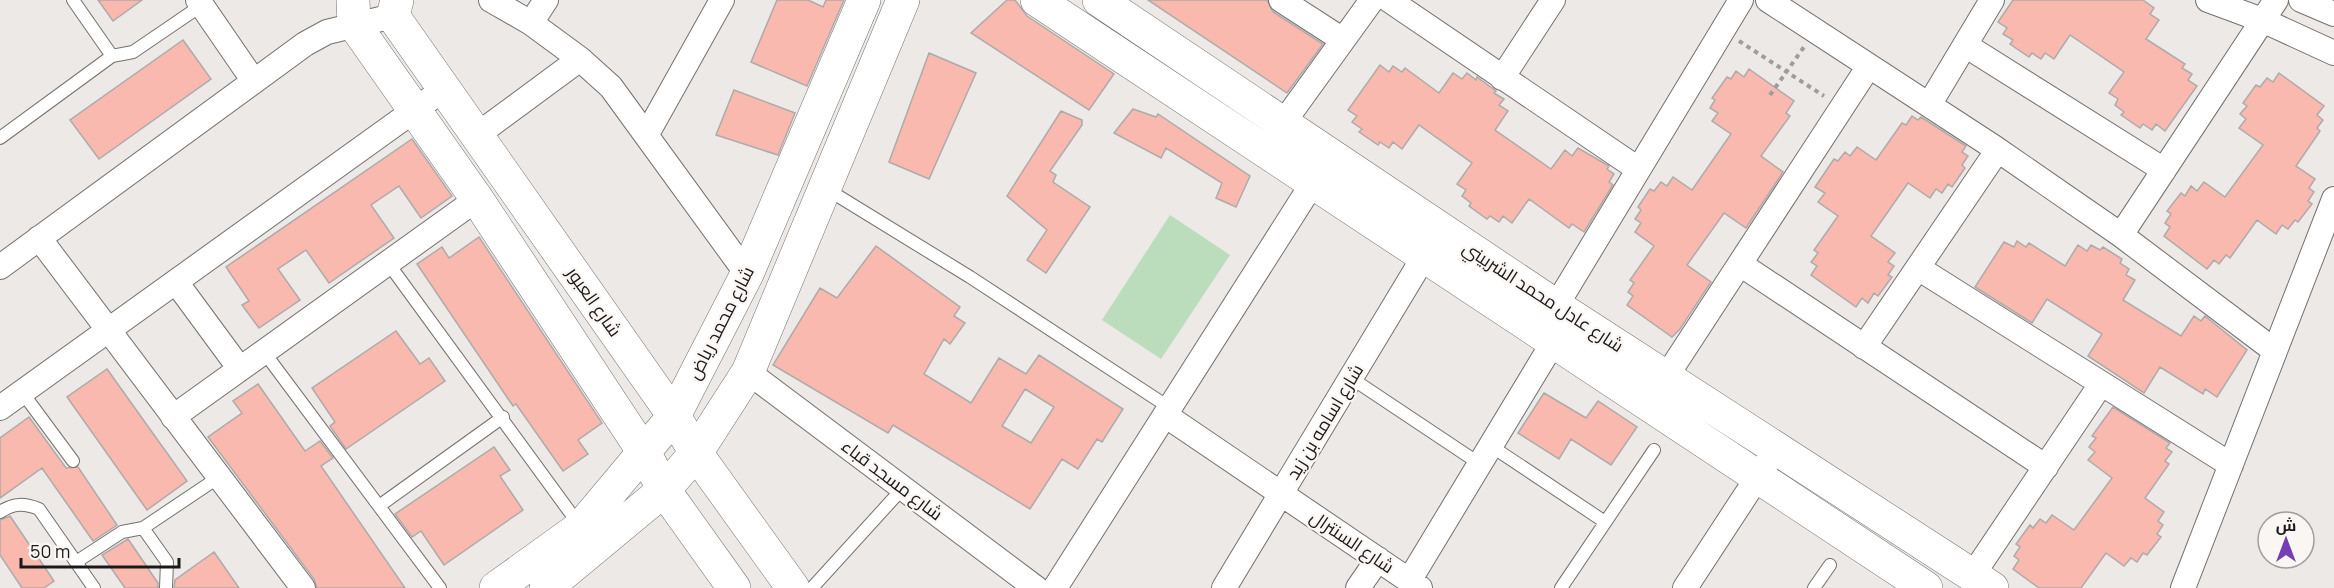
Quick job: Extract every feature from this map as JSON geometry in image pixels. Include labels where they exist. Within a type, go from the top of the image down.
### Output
[{"type":"street","points":[[491,0],[531,23],[580,59],[611,87],[747,274]]},
{"type":"street","points":[[531,23],[546,0]]},
{"type":"street","points":[[647,134],[722,0]]},
{"type":"street","name":"شارع محمد رياض","points":[[496,588],[581,527],[645,454],[674,416],[747,274],[864,0]]},
{"type":"street","points":[[546,588],[664,490],[696,453],[748,372],[903,0]]},
{"type":"street","name":"شارع عادل محمد الشربيني","points":[[1037,0],[1274,136],[1556,306],[1982,582]]},
{"type":"street","name":"شارع عادل محمد الشربيني","points":[[1099,0],[1274,136],[1314,181],[1926,588]]},
{"type":"street","points":[[1281,0],[1343,40]]},
{"type":"street","points":[[1274,136],[1372,0]]},
{"type":"street","points":[[1389,0],[1638,169]]},
{"type":"street","points":[[1502,78],[1553,0]]},
{"type":"street","points":[[1556,306],[1741,0]]},
{"type":"street","points":[[1768,0],[1929,105],[2121,235],[2275,351]]},
{"type":"street","points":[[1929,105],[1992,0]]},
{"type":"street","points":[[2208,0],[2262,20],[2334,53]]},
{"type":"street","points":[[2121,235],[2276,0]]},
{"type":"street","points":[[2301,0],[2334,14]]},
{"type":"street","points":[[200,2],[253,80]]},
{"type":"street","points":[[1,264],[253,80],[354,12],[395,8]]},
{"type":"street","name":"شارع العبور","points":[[395,8],[444,89],[674,416],[696,453],[793,588]]},
{"type":"street","points":[[354,12],[415,110],[477,199],[645,454],[664,490],[734,588]]},
{"type":"street","points":[[1965,45],[2164,170]]},
{"type":"street","points":[[477,135],[580,59]]},
{"type":"street","points":[[1666,377],[1869,66]]},
{"type":"street","points":[[0,408],[444,89]]},
{"type":"street","points":[[1864,347],[1997,151]]},
{"type":"street","points":[[1055,588],[1314,181]]},
{"type":"street","points":[[173,417],[477,199]]},
{"type":"street","points":[[2183,588],[2334,199]]},
{"type":"street","points":[[39,238],[303,588]]},
{"type":"street","name":"شارع اسامه بن زيد","points":[[1224,588],[1425,255]]},
{"type":"street","points":[[1740,264],[2046,467]]},
{"type":"street","points":[[1918,268],[2231,465]]},
{"type":"street","points":[[176,282],[240,369]]},
{"type":"street","points":[[1415,584],[1485,455],[1554,341]]},
{"type":"street","name":"شارع مسجد قباء","points":[[748,372],[1036,588]]},
{"type":"street","points":[[1982,582],[2046,467],[2101,384]]},
{"type":"street","name":"شارع السنترال","points":[[1167,411],[1282,494],[1415,584]]},
{"type":"street","points":[[1685,588],[1776,448]]},
{"type":"street","points":[[1358,588],[1378,559]]},
{"type":"lane","points":[[73,0],[112,56]]},
{"type":"lane","points":[[0,138],[112,56],[133,52],[200,2]]},
{"type":"lane","points":[[824,188],[970,277],[1167,411]]},
{"type":"lane","points":[[388,263],[503,417],[581,527]]},
{"type":"lane","points":[[264,352],[440,588]]},
{"type":"lane","points":[[1352,378],[1605,522]]},
{"type":"lane","points":[[22,392],[73,461]]},
{"type":"lane","points":[[379,506],[503,417]]},
{"type":"lane","points":[[1561,588],[1654,450]]},
{"type":"lane","points":[[76,562],[122,532],[143,528],[219,477]]},
{"type":"lane","points":[[812,588],[903,488]]},
{"type":"lane","points":[[0,512],[9,506],[24,503],[39,509],[94,588]]},
{"type":"lane","points":[[143,528],[167,562],[166,588]]},
{"type":"lane","points":[[1814,588],[1830,565]]},
{"type":"path","points":[[1723,31],[1842,108]]},
{"type":"path","points":[[1770,95],[1815,31]]},
{"type":"green space","points":[[1170,215],[1230,255],[1161,359],[1102,320]]},
{"type":"building","points":[[98,0],[142,0],[113,21]]},
{"type":"building","points":[[777,0],[808,0],[823,7],[826,0],[844,0],[807,86],[751,62]]},
{"type":"building","points":[[1007,0],[1015,0],[1027,16],[1114,74],[1089,110],[971,33]]},
{"type":"building","points":[[1148,0],[1267,0],[1273,12],[1323,44],[1287,93]]},
{"type":"building","points":[[2013,0],[2143,0],[2154,8],[2150,14],[2159,20],[2146,39],[2185,64],[2182,68],[2192,74],[2188,80],[2197,86],[2165,131],[2156,124],[2152,130],[2143,124],[2140,128],[2121,115],[2124,112],[2115,105],[2118,99],[2109,93],[2124,72],[2070,35],[2054,59],[2045,53],[2041,59],[2032,53],[2029,57],[2010,44],[2013,40],[2003,34],[2007,28],[1998,22]]},
{"type":"building","points":[[183,40],[211,79],[99,159],[70,120]]},
{"type":"building","points":[[929,53],[976,73],[929,179],[889,162]]},
{"type":"building","points":[[1380,65],[1389,72],[1393,66],[1402,72],[1405,68],[1439,93],[1453,73],[1462,79],[1467,73],[1476,80],[1477,77],[1504,99],[1499,105],[1508,111],[1495,130],[1551,169],[1565,150],[1572,156],[1578,148],[1609,166],[1607,169],[1614,174],[1609,182],[1613,185],[1584,232],[1572,224],[1569,228],[1529,199],[1512,223],[1503,216],[1499,222],[1490,216],[1487,219],[1469,206],[1471,203],[1462,196],[1466,190],[1457,184],[1472,163],[1419,125],[1402,149],[1393,142],[1389,148],[1380,142],[1378,145],[1359,132],[1362,129],[1352,122],[1357,116],[1348,110]]},
{"type":"building","points":[[1749,69],[1794,101],[1786,113],[1790,116],[1761,156],[1783,172],[1746,228],[1724,213],[1687,265],[1711,282],[1680,329],[1672,337],[1627,305],[1633,296],[1628,292],[1634,283],[1630,280],[1654,246],[1635,232],[1641,223],[1635,219],[1641,210],[1638,207],[1650,189],[1654,191],[1661,182],[1667,186],[1673,177],[1692,190],[1731,134],[1712,121],[1718,113],[1710,108],[1715,100],[1712,98],[1727,77],[1731,79],[1736,71],[1744,77]]},
{"type":"building","points":[[2279,73],[2324,106],[2317,115],[2323,120],[2317,128],[2320,131],[2296,166],[2315,179],[2309,188],[2314,192],[2308,201],[2312,204],[2298,222],[2295,220],[2288,229],[2282,225],[2276,234],[2257,220],[2230,258],[2226,255],[2219,264],[2214,260],[2207,269],[2164,236],[2170,227],[2165,223],[2171,214],[2167,211],[2181,193],[2185,196],[2191,186],[2197,191],[2204,182],[2225,197],[2263,145],[2239,128],[2246,119],[2240,114],[2247,106],[2243,103],[2256,85],[2260,87],[2267,78],[2273,82]]},
{"type":"building","points":[[734,90],[795,113],[778,155],[716,135]]},
{"type":"building","points":[[1133,109],[1156,117],[1158,114],[1250,176],[1236,207],[1216,198],[1222,183],[1166,148],[1161,158],[1114,133]]},
{"type":"building","points":[[1061,111],[1082,120],[1082,125],[1050,171],[1056,175],[1053,182],[1090,207],[1046,273],[1027,260],[1047,230],[1007,196]]},
{"type":"building","points":[[1912,116],[1918,120],[1921,117],[1966,146],[1962,152],[1968,156],[1962,165],[1965,168],[1952,187],[1948,184],[1942,193],[1936,189],[1930,198],[1908,183],[1871,236],[1895,253],[1888,262],[1894,266],[1888,275],[1892,277],[1878,296],[1874,293],[1868,303],[1862,298],[1856,307],[1811,275],[1817,266],[1811,262],[1818,253],[1814,250],[1838,216],[1818,202],[1825,193],[1815,187],[1834,159],[1838,161],[1845,152],[1850,156],[1857,147],[1876,160],[1902,123],[1906,125]]},
{"type":"building","points":[[412,139],[452,196],[421,218],[399,186],[371,205],[394,238],[329,283],[306,250],[278,269],[300,300],[259,328],[242,305],[249,301],[226,267]]},
{"type":"building","points":[[479,237],[602,423],[578,440],[588,454],[563,471],[516,404],[513,406],[417,264],[442,247],[449,258]]},
{"type":"building","points":[[2017,241],[2026,247],[2029,243],[2065,266],[2078,245],[2087,251],[2091,245],[2100,250],[2103,247],[2122,259],[2120,263],[2129,269],[2126,275],[2135,280],[2123,300],[2181,336],[2194,316],[2201,321],[2205,316],[2247,350],[2217,397],[2205,389],[2203,394],[2160,367],[2144,393],[2088,356],[2102,334],[2047,299],[2032,323],[1975,287],[2004,242],[2014,247]]},
{"type":"building","points":[[876,246],[960,307],[954,316],[965,323],[950,344],[944,339],[924,374],[971,403],[999,358],[1026,374],[1039,355],[1123,409],[1102,442],[1097,439],[1078,469],[1062,459],[1030,509],[893,425],[888,433],[773,365],[820,288],[837,298]],"holes":[[[1025,389],[1054,407],[1031,443],[1002,426]]]},
{"type":"building","points":[[396,331],[420,364],[429,358],[445,381],[346,449],[330,426],[335,422],[312,388]]},
{"type":"building","points":[[107,369],[187,481],[147,510],[67,397]]},
{"type":"building","points":[[258,384],[305,451],[320,441],[333,458],[321,466],[405,588],[317,588],[314,579],[208,437],[242,413],[233,401]]},
{"type":"building","points":[[1544,393],[1586,418],[1598,401],[1637,427],[1611,465],[1571,439],[1559,459],[1518,433]]},
{"type":"building","points":[[2113,407],[2170,443],[2166,448],[2172,452],[2165,461],[2169,464],[2145,498],[2164,512],[2158,521],[2163,525],[2157,534],[2161,537],[2147,555],[2143,553],[2137,562],[2131,558],[2124,566],[2106,553],[2081,588],[2039,588],[2013,569],[2019,560],[2014,556],[2020,547],[2016,544],[2030,525],[2033,528],[2040,519],[2046,523],[2052,515],[2074,530],[2112,478],[2088,460],[2095,452],[2089,447],[2096,438],[2092,436]]},
{"type":"building","points":[[29,417],[66,468],[78,467],[117,525],[93,541],[42,468],[0,498],[0,438]]},
{"type":"building","points":[[494,447],[510,470],[500,476],[523,510],[444,565],[421,531],[412,537],[395,514]]},
{"type":"building","points":[[10,516],[54,581],[44,588],[22,588],[0,555],[0,520]]},
{"type":"building","points":[[128,539],[158,583],[158,588],[125,588],[102,555]]},
{"type":"building","points":[[214,552],[239,588],[174,588],[175,580]]}]
